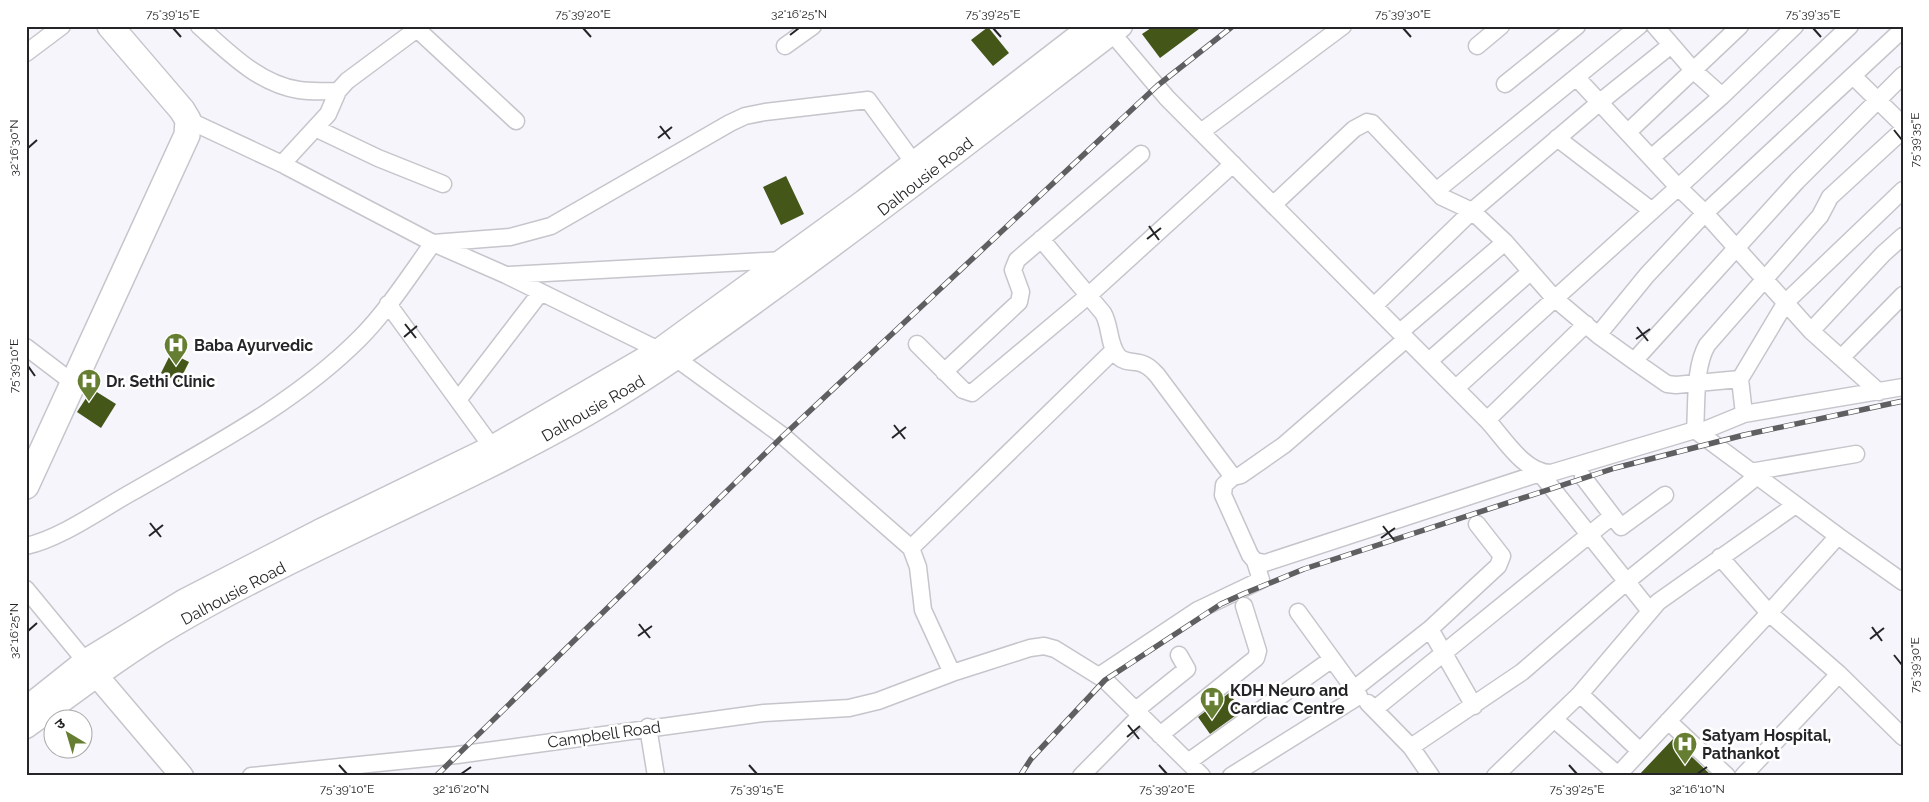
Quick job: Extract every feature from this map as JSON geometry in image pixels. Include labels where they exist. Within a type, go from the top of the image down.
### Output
[{"type":"main road","points":[[26,486],[72,382],[182,149],[187,134],[188,120],[110,26]]},
{"type":"street","points":[[26,53],[62,26]]},
{"type":"street","points":[[199,26],[236,59],[268,80],[299,90],[338,90]]},
{"type":"street","points":[[785,46],[812,26]]},
{"type":"street","points":[[1201,132],[1343,26]]},
{"type":"street","points":[[1478,46],[1501,26]]},
{"type":"street","points":[[1505,84],[1577,26]]},
{"type":"street","points":[[1655,26],[1693,70],[1722,96]]},
{"type":"street","points":[[1628,132],[1740,26]]},
{"type":"street","points":[[1651,158],[1722,96],[1795,26]]},
{"type":"street","points":[[1456,388],[1678,187],[1850,26]]},
{"type":"street","points":[[282,164],[328,114],[338,90],[356,74],[419,28],[516,121]]},
{"type":"street","points":[[1107,28],[1151,80],[1232,164],[1456,388],[1530,467],[1540,473],[1650,611]]},
{"type":"street","name":"Dalhousie Road","points":[[331,534],[513,454],[586,414],[668,354],[784,260],[914,162],[1107,28]]},
{"type":"street","name":"Dalhousie Road","points":[[26,708],[91,668],[238,590],[331,534],[668,354],[817,257],[1107,28]]},
{"type":"street","points":[[1436,190],[1576,77],[1633,28]]},
{"type":"street","points":[[1598,335],[1647,275],[1705,212],[1903,29]]},
{"type":"street","points":[[1374,306],[1472,211],[1600,102],[1671,45]]},
{"type":"street","points":[[1634,361],[1797,181],[1903,75]]},
{"type":"street","points":[[1853,76],[1903,125]]},
{"type":"street","points":[[1576,77],[1678,187],[1705,212],[1811,331],[1879,392]]},
{"type":"street","points":[[26,546],[58,534],[214,445],[286,399],[339,359],[361,337],[433,243],[510,237],[552,226],[730,123],[745,116],[765,112],[868,100],[914,162]]},
{"type":"street","points":[[188,120],[282,164],[433,243],[506,275],[668,354],[783,436],[911,548],[918,568],[923,610],[952,672]]},
{"type":"street","points":[[1273,205],[1354,129],[1367,122],[1372,123],[1449,202],[1472,211],[1505,242],[1554,298],[1598,335],[1667,384],[1740,379]]},
{"type":"street","points":[[315,128],[378,158],[443,184]]},
{"type":"street","points":[[1698,431],[1698,383],[1703,351],[1707,345],[1820,216],[1830,197],[1903,130]]},
{"type":"street","points":[[1557,138],[1651,210]]},
{"type":"street","points":[[944,372],[1016,306],[1021,292],[1013,265],[1141,154]]},
{"type":"street","points":[[917,344],[963,390],[972,394],[1089,295],[1232,164]]},
{"type":"street","points":[[1744,414],[1740,379],[1786,302],[1903,190]]},
{"type":"street","points":[[1811,331],[1883,254],[1903,236]]},
{"type":"street","points":[[1041,239],[1108,320],[1114,350],[1124,361],[1144,364],[1157,375],[1233,477]]},
{"type":"street","points":[[1099,676],[1198,610],[1261,580],[1256,561],[1250,554],[1223,495],[1224,485],[1233,477],[1241,475],[1284,445],[1505,242]]},
{"type":"street","points":[[506,275],[817,257]]},
{"type":"street","points":[[1429,361],[1530,272]]},
{"type":"street","points":[[458,400],[541,292]]},
{"type":"street","points":[[1841,358],[1903,295]]},
{"type":"street","points":[[388,304],[492,447]]},
{"type":"street","points":[[1487,420],[1586,324]]},
{"type":"street","points":[[26,347],[72,382]]},
{"type":"street","points":[[911,548],[1114,350]]},
{"type":"street","points":[[1256,561],[1265,563],[1540,473],[1551,473],[1698,431],[1744,414],[1903,387]]},
{"type":"street","points":[[1698,431],[1794,506],[1900,574]]},
{"type":"street","points":[[1410,747],[1474,706],[1522,672],[1753,475],[1856,454]]},
{"type":"street","points":[[1583,478],[1621,526],[1665,495]]},
{"type":"street","points":[[1495,776],[1580,694],[1658,602],[1794,506]]},
{"type":"street","points":[[1376,708],[1612,517]]},
{"type":"street","points":[[1231,776],[1356,692],[1430,629],[1501,562],[1502,556],[1477,524]]},
{"type":"street","points":[[1554,719],[1617,775],[1769,613],[1838,536]]},
{"type":"street","points":[[1720,557],[1769,613],[1839,674],[1903,737]]},
{"type":"street","points":[[26,589],[182,776]]},
{"type":"street","points":[[1160,735],[1256,658],[1258,651],[1244,606]]},
{"type":"street","points":[[1298,612],[1356,692],[1376,708],[1410,747],[1431,776]]},
{"type":"street","points":[[1430,629],[1474,706]]},
{"type":"street","name":"Campbell Road","points":[[250,776],[457,755],[648,727],[764,713],[849,708],[885,699],[952,672],[1009,653],[1044,646],[1055,649],[1099,676],[1202,776]]},
{"type":"street","points":[[1081,776],[1138,713],[1187,669],[1179,655]]},
{"type":"street","points":[[1188,762],[1332,658]]},
{"type":"street","name":"Dalhousie Road","points":[[26,727],[91,668]]},
{"type":"street","points":[[1743,776],[1839,674]]},
{"type":"street","points":[[1580,694],[1640,750]]},
{"type":"street","points":[[1668,721],[1727,776]]},
{"type":"street","points":[[648,727],[656,776]]},
{"type":"building","points":[[1154,26],[1203,26],[1160,58],[1142,34]]},
{"type":"building","points":[[988,27],[1009,53],[993,66],[971,40]]},
{"type":"building","points":[[786,176],[804,214],[781,225],[763,187]]},
{"type":"building","points":[[171,353],[189,362],[179,382],[161,373]]},
{"type":"building","points":[[92,389],[116,404],[101,428],[77,412]]},
{"type":"building","points":[[1229,693],[1242,711],[1210,734],[1198,717]]},
{"type":"building","points":[[1673,739],[1712,776],[1638,776]]},
{"type":"railway","points":[[436,776],[783,436],[1157,86],[1233,26]]},
{"type":"railway","points":[[1020,776],[1031,759],[1105,680],[1221,604],[1243,594],[1304,569],[1615,468],[1744,435],[1903,401]]},
{"type":"place","name":"Baba Ayurvedic","points":[[176,366]]},
{"type":"place","name":"Dr. Sethi Clinic","points":[[89,402]]},
{"type":"place","name":"KDH Neuro and Cardiac Centre","points":[[1212,720]]},
{"type":"place","name":"Satyam Hospital, Pathankot","points":[[1685,765]]}]
